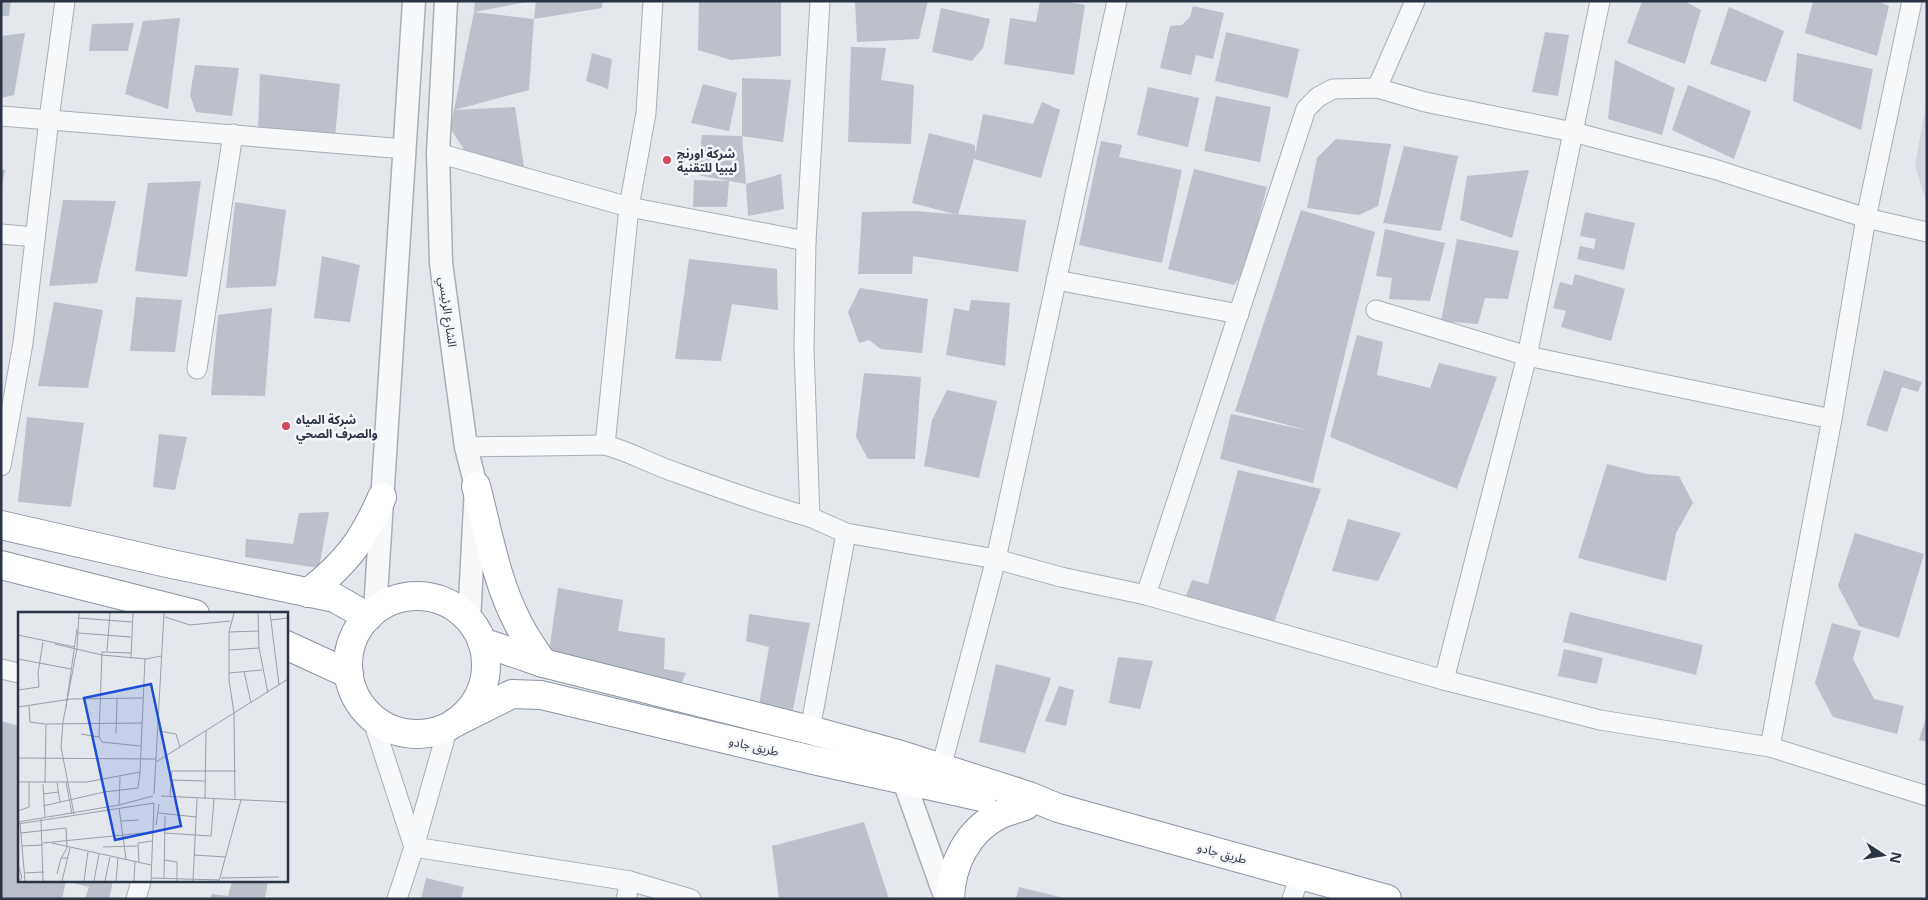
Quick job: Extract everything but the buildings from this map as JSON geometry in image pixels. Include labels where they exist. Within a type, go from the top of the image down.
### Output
[{"type":"highway","points":[[476,486],[501,581],[509,603],[518,624],[543,663]]},
{"type":"highway","points":[[308,592],[333,574],[353,551],[370,526],[382,497]]},
{"type":"highway","points":[[1,525],[167,563],[335,598],[372,614]]},
{"type":"highway","points":[[1,565],[188,612]]},
{"type":"highway","points":[[407,597],[425,597],[441,601],[457,609],[476,632],[485,654],[485,674],[480,692],[470,709],[452,725],[432,733],[400,733],[385,727],[372,718],[361,705],[353,690],[348,658],[358,629],[372,614],[391,602],[407,597]]},
{"type":"highway","name":"طريق جادو","points":[[476,632],[543,663],[810,730],[903,768],[1025,806],[1058,808]]},
{"type":"highway","points":[[288,646],[349,674]]},
{"type":"highway","name":"طريق جادو","points":[[452,725],[512,694],[540,695],[903,768],[941,768],[1296,887],[1387,899]]},
{"type":"highway","points":[[948,899],[950,880],[960,854],[976,831],[999,815],[1025,806]]},
{"type":"street","points":[[1,466],[23,343],[65,1]]},
{"type":"street","points":[[372,614],[382,497],[414,1]]},
{"type":"street","name":"الشارع الرئيسي","points":[[446,1],[438,152],[441,263],[466,447],[476,486],[476,632]]},
{"type":"street","points":[[605,445],[629,207],[646,113],[653,1]]},
{"type":"street","points":[[810,517],[804,348],[806,241],[820,1]]},
{"type":"street","points":[[941,768],[996,559],[1117,1]]},
{"type":"street","points":[[1377,88],[1414,1]]},
{"type":"street","points":[[1444,680],[1527,356],[1600,1]]},
{"type":"street","points":[[1770,747],[1832,419],[1866,218],[1912,1]]},
{"type":"street","points":[[1146,595],[1306,109],[1318,97],[1333,89],[1377,88],[1425,102],[1573,132],[1714,169],[1866,218],[1927,232]]},
{"type":"street","points":[[1,116],[405,149]]},
{"type":"street","points":[[197,369],[233,134]]},
{"type":"street","points":[[438,152],[629,207],[806,241]]},
{"type":"street","points":[[1,234],[36,237]]},
{"type":"street","points":[[1056,280],[1239,314]]},
{"type":"street","points":[[1376,310],[1527,356],[1832,419]]},
{"type":"street","points":[[466,447],[605,445],[627,451],[646,461],[752,501],[810,517],[824,525],[846,533],[996,559],[1061,577],[1146,595],[1444,680],[1600,720],[1770,747],[1927,796]]},
{"type":"street","points":[[810,730],[846,533]]},
{"type":"street","points":[[1,669],[18,673]]},
{"type":"street","points":[[372,718],[414,847]]},
{"type":"street","points":[[397,899],[452,725]]},
{"type":"street","points":[[903,768],[948,899]]},
{"type":"street","points":[[414,847],[628,890],[691,899]]},
{"type":"street","points":[[136,899],[141,882]]},
{"type":"shaded area","points":[[1927,99],[1927,204],[1915,166]]},
{"type":"place","name":"شركة اورنج ليبيا للتقنية","points":[[667,160]]},
{"type":"place","name":"شركة المياه والصرف الصحي","points":[[286,426]]}]
